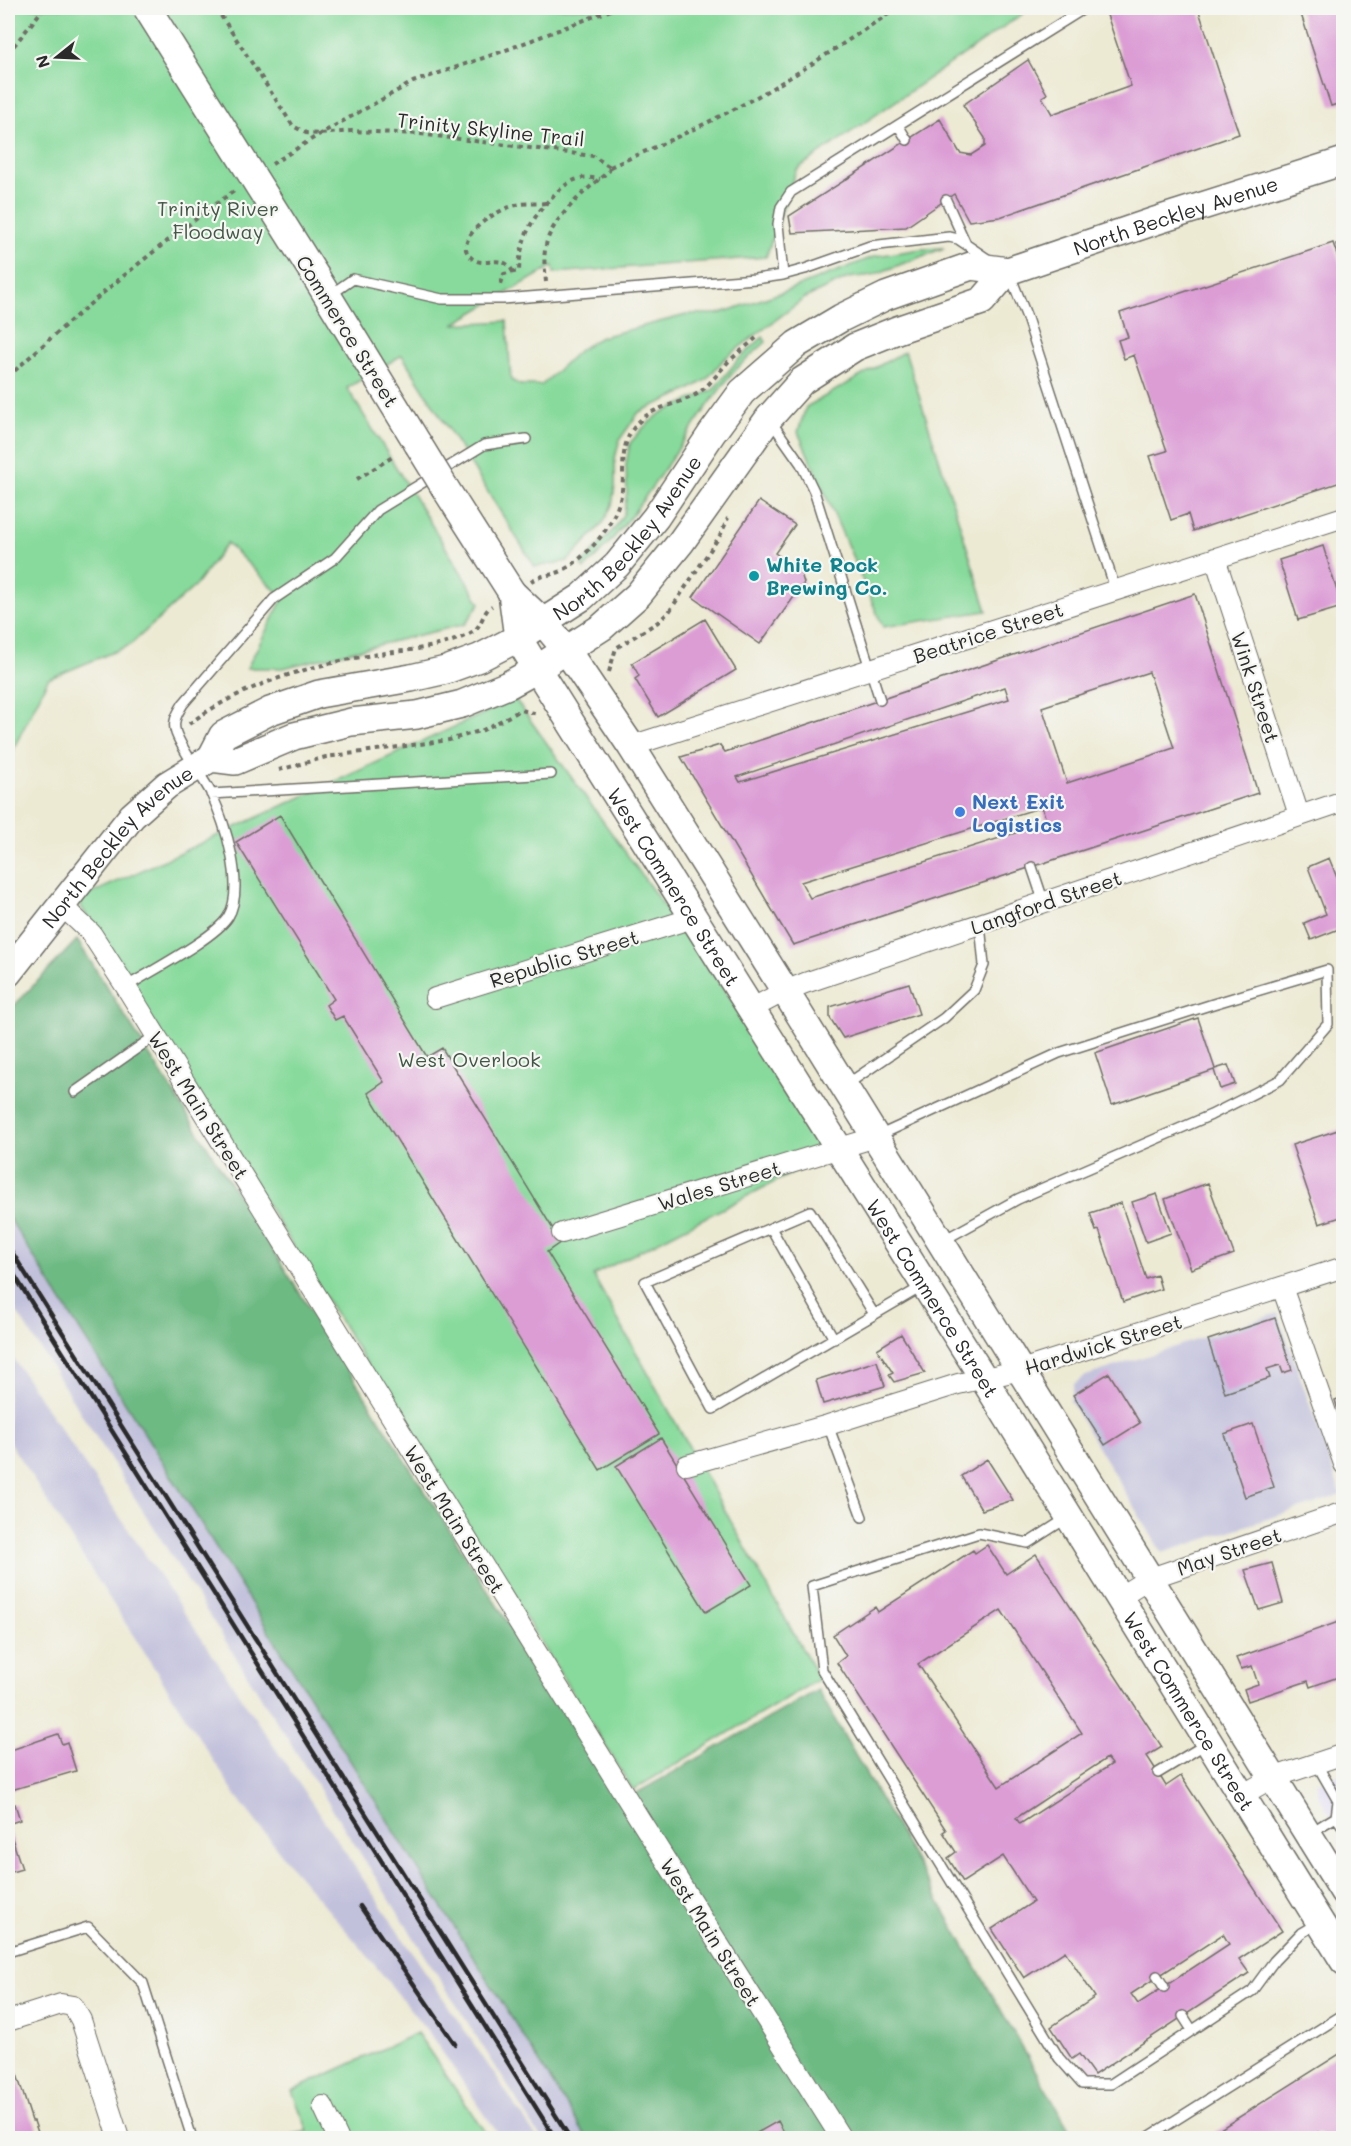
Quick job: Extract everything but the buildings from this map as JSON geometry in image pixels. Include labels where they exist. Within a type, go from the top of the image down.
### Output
[{"type":"main road","name":"Commerce Street","points":[[147,8],[512,593],[543,622]]},
{"type":"main road","name":"North Beckley Avenue","points":[[8,973],[132,816],[167,785],[203,762],[223,735],[270,711],[319,694],[447,670],[489,654],[582,597],[617,565],[656,518],[741,392],[797,344],[841,318],[886,296],[971,266],[1008,271],[1155,220],[1344,161]]},
{"type":"main road","name":"North Beckley Avenue","points":[[203,762],[235,761],[294,736],[351,722],[417,715],[462,704],[508,685],[567,651],[602,627],[638,595],[681,542],[769,418],[802,381],[855,346],[982,301],[1008,271]]},
{"type":"main road","points":[[741,392],[769,418]]},
{"type":"main road","name":"Commerce Street","points":[[512,593],[518,638]]},
{"type":"main road","name":"West Commerce Street","points":[[543,622],[567,651],[631,746],[1021,1370],[1343,1892]]},
{"type":"main road","name":"West Commerce Street","points":[[518,638],[984,1379],[1344,1960]]},
{"type":"street","name":"Beatrice Street","points":[[631,746],[1344,517]]},
{"type":"street","name":"Wink Street","points":[[1215,558],[1299,815]]},
{"type":"street","name":"Langford Street","points":[[751,1009],[785,991],[1344,801]]},
{"type":"street","name":"West Main Street","points":[[61,905],[91,933],[126,987],[633,1808],[841,2139]]},
{"type":"street","name":"Republic Street","points":[[435,998],[693,918]]},
{"type":"street","name":"Wales Street","points":[[562,1233],[876,1137]]},
{"type":"street","name":"Hardwick Street","points":[[687,1465],[828,1425],[958,1384],[1021,1370],[1344,1267]]},
{"type":"street","points":[[1282,1287],[1344,1464]]},
{"type":"street","name":"May Street","points":[[1119,1597],[1148,1579],[1344,1512]]},
{"type":"street","points":[[1242,1795],[1272,1778],[1344,1754]]},
{"type":"street","points":[[8,2021],[61,2004],[73,2006],[81,2020],[119,2139]]},
{"type":"street","points":[[323,2106],[338,2139]]},
{"type":"lane","points":[[783,275],[778,224],[781,207],[791,192],[1085,8]]},
{"type":"lane","points":[[898,125],[907,140]]},
{"type":"lane","points":[[946,200],[967,246]]},
{"type":"lane","points":[[321,287],[353,279],[442,299],[548,296],[755,279],[783,275],[870,246],[949,237],[958,239],[1008,271],[1026,315],[1116,591]]},
{"type":"lane","points":[[769,418],[801,464],[814,491],[880,700]]},
{"type":"lane","points":[[126,987],[197,944],[228,917],[235,894],[230,846],[211,794],[203,762],[176,734],[174,719],[183,704],[274,599],[335,558],[378,510],[484,445],[526,439]]},
{"type":"lane","points":[[211,794],[552,774]]},
{"type":"lane","points":[[1032,867],[1044,903]]},
{"type":"lane","points":[[844,1087],[945,1018],[974,990],[984,965],[980,924]]},
{"type":"lane","points":[[876,1137],[1059,1053],[1327,970],[1328,1024],[1280,1080],[1211,1115],[1018,1199],[940,1242]]},
{"type":"lane","points":[[75,1092],[156,1035]]},
{"type":"lane","points":[[874,1314],[810,1211],[645,1282],[713,1409],[925,1285]]},
{"type":"lane","points":[[771,1227],[834,1339]]},
{"type":"lane","points":[[828,1425],[862,1517]]},
{"type":"lane","points":[[1069,1516],[1028,1543],[979,1533],[812,1586],[822,1670],[1059,2058],[1082,2084],[1111,2084],[1252,1991],[1274,1961],[1301,1933],[1320,1922]]},
{"type":"lane","points":[[1158,1773],[1208,1743]]},
{"type":"lane","points":[[1316,1762],[1338,1801],[1336,1817],[1344,1828]]},
{"type":"lane","points":[[1307,1833],[1336,1817]]},
{"type":"lane","points":[[8,1952],[88,1927],[143,1983],[192,2139]]},
{"type":"lane","points":[[1157,1977],[1164,1987]]},
{"type":"lane","points":[[1147,2139],[1344,2014]]},
{"type":"lane","points":[[1183,2016],[1192,2030]]},
{"type":"path","points":[[8,54],[44,8]]},
{"type":"path","name":"Trinity Skyline Trail","points":[[216,8],[294,126],[306,133],[352,131],[420,134],[593,156],[610,167]]},
{"type":"path","name":"Trinity Skyline Trail","points":[[320,134],[413,82],[616,8]]},
{"type":"path","points":[[548,296],[544,264],[546,244],[555,225],[584,192],[609,171],[610,167],[680,137],[752,100],[898,8]]},
{"type":"path","points":[[501,284],[504,274],[519,271],[522,247],[529,226],[546,203],[567,184],[585,178],[600,178]]},
{"type":"path","points":[[8,377],[68,322],[155,249],[225,198]]},
{"type":"path","points":[[513,272],[508,263],[501,261],[484,263],[473,260],[466,250],[467,238],[479,225],[499,212],[520,204],[546,203]]},
{"type":"path","points":[[538,576],[564,571],[609,526],[619,505],[624,446],[636,425],[654,410],[698,393],[756,338]]},
{"type":"path","points":[[357,479],[394,456]]},
{"type":"path","points":[[176,734],[219,705],[258,686],[313,667],[453,640],[476,630],[488,608]]},
{"type":"path","points":[[664,608],[669,612]]},
{"type":"path","points":[[608,675],[616,648]]},
{"type":"path","points":[[277,770],[326,757],[449,740],[483,730],[521,710],[544,715]]},
{"type":"shaded area","points":[[8,1062],[661,2138],[541,2138],[8,1298]]},
{"type":"shaded area","points":[[1278,1313],[1341,1495],[1162,1553],[1070,1401],[1074,1384],[1083,1377]]},
{"type":"shaded area","points":[[8,1351],[537,2138],[501,2138],[430,2034],[362,1949],[292,1868],[237,1797],[8,1440]]},
{"type":"shaded area","points":[[1343,1774],[1343,1837],[1318,1795],[1317,1782]]},
{"type":"green space","name":"Trinity River Floodway","points":[[8,8],[1031,8],[796,170],[766,257],[554,273],[553,266],[454,324],[507,321],[511,380],[520,385],[542,385],[579,350],[601,337],[690,314],[718,314],[786,291],[876,256],[944,248],[873,275],[848,278],[805,298],[724,359],[706,380],[639,412],[620,439],[615,458],[612,505],[603,523],[568,561],[535,567],[402,355],[347,388],[480,603],[465,624],[283,668],[247,668],[283,598],[227,543],[196,585],[130,645],[48,679],[8,760]]},
{"type":"green space","points":[[763,337],[766,342],[732,374],[625,524],[584,569],[581,565],[615,528],[624,513],[627,492],[626,464],[630,443],[661,413],[713,390],[737,361]]},
{"type":"green space","points":[[905,351],[987,611],[883,627],[798,432],[806,407]]},
{"type":"green space","name":"West Overlook","points":[[515,699],[839,1149],[593,1275],[819,1679],[633,1790],[77,900]]},
{"type":"green space","points":[[77,940],[621,1802],[818,1690],[1074,2138],[587,2138],[8,1216],[8,1012]]},
{"type":"green space","points":[[417,2033],[489,2138],[278,2138],[308,2131],[292,2091]]},
{"type":"railway","points":[[8,1246],[570,2138]]},
{"type":"railway","points":[[8,1265],[555,2138]]},
{"type":"railway","points":[[360,1906],[455,2044]]},
{"type":"place","name":"White Rock Brewing Co.","points":[[754,576]]},
{"type":"place","name":"Next Exit Logistics","points":[[960,812]]}]
